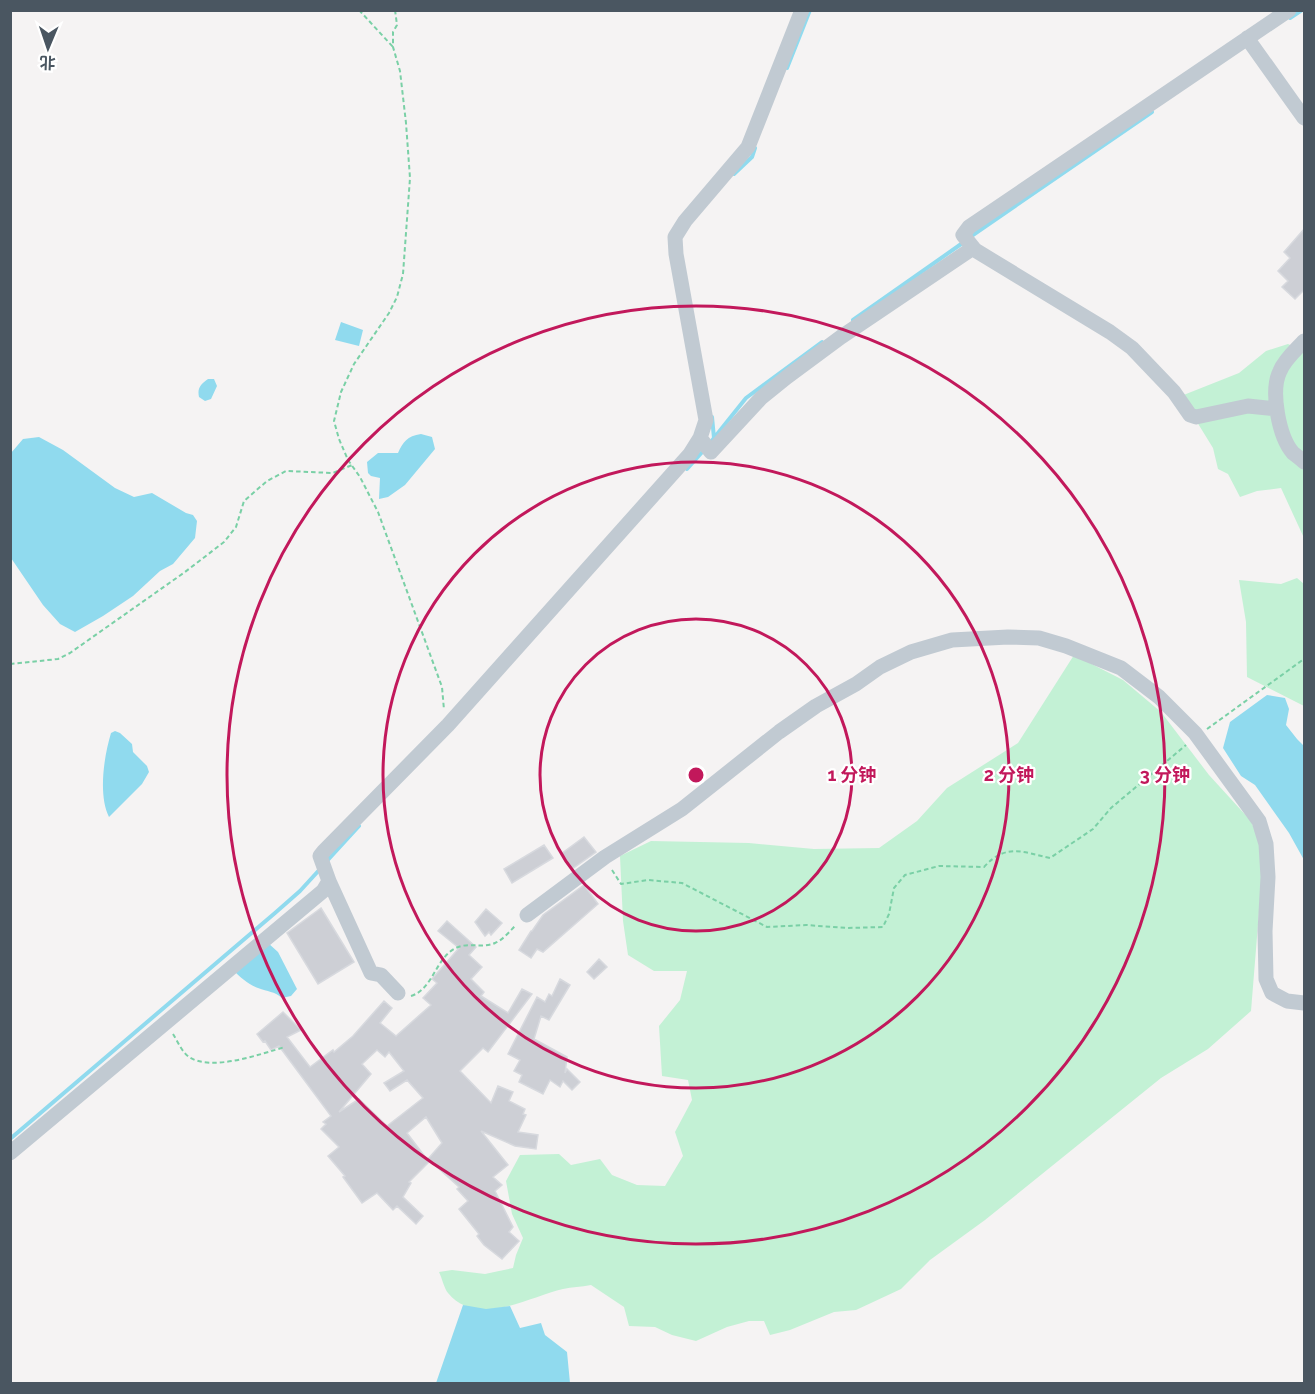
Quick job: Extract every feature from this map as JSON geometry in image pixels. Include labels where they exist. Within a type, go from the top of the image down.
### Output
[{"type":"street","points":[[704,444],[706,420],[676,254],[675,237],[685,221],[748,147],[802,10]]},
{"type":"street","points":[[969,242],[969,227],[1289,10]]},
{"type":"street","points":[[1247,38],[1305,118]]},
{"type":"street","points":[[398,993],[381,975],[371,973],[320,856],[440,733],[690,454],[787,377],[969,242]]},
{"type":"street","points":[[969,242],[1132,348],[1174,392],[1190,415],[1196,417],[1248,406],[1277,410]]},
{"type":"street","points":[[1305,341],[1292,353],[1280,371],[1275,396],[1280,424],[1292,452],[1305,462]]},
{"type":"street","points":[[527,915],[605,857],[682,809],[816,705],[856,684],[880,667],[911,652],[952,640],[983,637],[1039,638],[1121,668],[1159,697],[1197,736],[1259,821],[1266,844],[1268,877],[1265,931],[1266,979],[1272,993],[1287,1001],[1305,1003]]},
{"type":"street","points":[[10,1153],[323,891],[325,870]]},
{"type":"path","points":[[359,10],[393,47]]},
{"type":"path","points":[[395,10],[397,25],[393,32],[393,47],[400,71],[410,178],[403,274],[397,297],[389,313],[354,364],[341,392],[334,421],[339,439],[378,512],[442,687],[444,702],[440,733]]},
{"type":"path","points":[[10,664],[58,659],[118,620],[224,542],[236,527],[244,501],[267,482],[286,471],[333,473],[352,465]]},
{"type":"path","points":[[605,857],[621,884],[648,880],[682,883],[767,927],[806,925],[847,928],[883,927],[889,914],[894,888],[905,875],[939,866],[984,867],[994,856],[1014,850],[1050,858],[1093,829],[1111,808],[1197,736],[1305,659]]},
{"type":"path","points":[[398,993],[409,996],[415,994],[424,988],[446,956],[454,949],[463,945],[485,946],[497,943],[527,915]]},
{"type":"path","points":[[165,1023],[187,1056],[196,1060],[222,1062],[285,1047]]},
{"type":"green space","points":[[1288,344],[1304,351],[1304,538],[1281,488],[1257,491],[1240,497],[1228,474],[1218,469],[1213,448],[1181,396],[1239,373],[1266,351]]},
{"type":"green space","points":[[1297,578],[1304,584],[1304,706],[1247,677],[1246,622],[1239,580],[1281,584]]},
{"type":"green space","points":[[1074,655],[1123,680],[1161,712],[1209,775],[1251,821],[1261,847],[1262,875],[1251,1011],[1208,1049],[1161,1078],[985,1220],[930,1260],[901,1289],[856,1310],[834,1312],[790,1330],[770,1335],[764,1321],[749,1321],[727,1327],[696,1341],[672,1335],[655,1327],[629,1326],[624,1307],[591,1285],[563,1289],[504,1307],[488,1309],[473,1308],[460,1303],[448,1293],[439,1272],[452,1270],[485,1274],[513,1268],[523,1238],[512,1214],[506,1181],[520,1155],[559,1154],[571,1165],[600,1159],[612,1175],[637,1185],[665,1186],[683,1156],[675,1132],[692,1100],[688,1080],[662,1076],[659,1026],[680,1000],[687,971],[654,971],[628,955],[623,921],[620,856],[651,841],[749,843],[814,849],[879,848],[917,821],[947,788],[1018,743]]},
{"type":"water","points":[[341,322],[363,330],[359,346],[335,340]]},
{"type":"water","points":[[208,379],[214,379],[217,386],[211,399],[205,401],[199,397],[199,389]]},
{"type":"water","points":[[421,434],[432,437],[435,449],[405,485],[388,497],[379,499],[380,478],[368,473],[367,462],[378,453],[398,453],[406,440]]},
{"type":"water","points":[[39,437],[63,450],[115,488],[134,497],[152,493],[193,515],[197,521],[195,538],[173,564],[160,571],[133,596],[75,632],[60,624],[43,605],[11,558],[11,453],[23,439]]},
{"type":"water","points":[[1267,695],[1285,698],[1289,709],[1286,725],[1304,746],[1304,860],[1289,833],[1255,785],[1241,776],[1223,748],[1230,722]]},
{"type":"water","points":[[115,731],[132,744],[133,752],[147,766],[149,772],[142,784],[109,817],[104,798],[103,775],[108,742],[111,733]]},
{"type":"water","points":[[268,943],[278,952],[297,989],[291,996],[282,998],[255,987],[233,970]]},
{"type":"water","points":[[463,1305],[486,1309],[510,1306],[520,1328],[541,1323],[545,1335],[567,1352],[570,1383],[436,1383]]},
{"type":"building","points":[[1305,228],[1305,289],[1295,299],[1282,287],[1288,281],[1278,271],[1290,258],[1284,252]]},
{"type":"building","points":[[584,837],[596,852],[572,869],[561,854]]},
{"type":"building","points":[[544,845],[553,858],[512,883],[504,869]]},
{"type":"building","points":[[584,885],[598,904],[543,952],[537,949],[531,958],[519,950],[543,915]]},
{"type":"building","points":[[321,908],[354,962],[318,984],[287,933]]},
{"type":"building","points":[[486,909],[502,923],[491,935],[489,932],[485,936],[475,922]]},
{"type":"building","points":[[447,921],[476,947],[469,955],[482,967],[471,979],[484,992],[481,996],[508,1013],[522,989],[532,994],[488,1052],[483,1048],[460,1071],[491,1103],[498,1086],[513,1092],[509,1101],[525,1109],[523,1114],[526,1115],[518,1132],[538,1135],[536,1149],[515,1146],[481,1131],[508,1165],[493,1177],[502,1185],[495,1191],[513,1227],[509,1232],[519,1241],[502,1259],[484,1245],[477,1236],[479,1234],[459,1209],[468,1201],[457,1189],[459,1187],[428,1159],[442,1143],[426,1117],[407,1133],[429,1162],[409,1182],[411,1183],[403,1197],[423,1216],[416,1224],[397,1206],[393,1210],[377,1193],[362,1203],[343,1177],[345,1176],[328,1156],[339,1147],[321,1129],[326,1124],[323,1122],[331,1116],[279,1046],[271,1050],[257,1034],[283,1012],[301,1030],[287,1037],[310,1067],[333,1050],[334,1052],[353,1036],[384,1001],[392,1008],[380,1023],[396,1036],[431,1005],[423,998],[437,983],[432,979],[459,948],[438,931]],"holes":[[[377,1050],[385,1057],[389,1052],[404,1071],[384,1083],[390,1091],[407,1080],[423,1098],[387,1126],[359,1099],[339,1112],[371,1074],[362,1064]]]},
{"type":"building","points":[[599,959],[607,967],[594,979],[587,972]]},
{"type":"building","points":[[560,979],[570,985],[549,1020],[541,1016],[534,1039],[567,1057],[565,1073],[567,1069],[580,1082],[572,1090],[563,1081],[560,1087],[550,1080],[543,1094],[519,1082],[522,1075],[514,1071],[520,1060],[508,1054],[537,997],[545,1002],[549,994],[552,996]]},
{"type":"waterway","points":[[787,68],[810,10]]},
{"type":"waterway","points":[[1290,18],[1302,10]]},
{"type":"waterway","points":[[970,237],[1152,112]]},
{"type":"waterway","points":[[734,174],[752,157],[755,148]]},
{"type":"waterway","points":[[853,320],[964,242]]},
{"type":"waterway","points":[[714,438],[746,398],[822,342]]},
{"type":"waterway","points":[[711,442],[714,438],[712,417]]},
{"type":"waterway","points":[[687,469],[704,450]]},
{"type":"waterway","points":[[326,862],[359,826]]},
{"type":"waterway","points":[[10,1139],[275,913],[321,868]]}]
